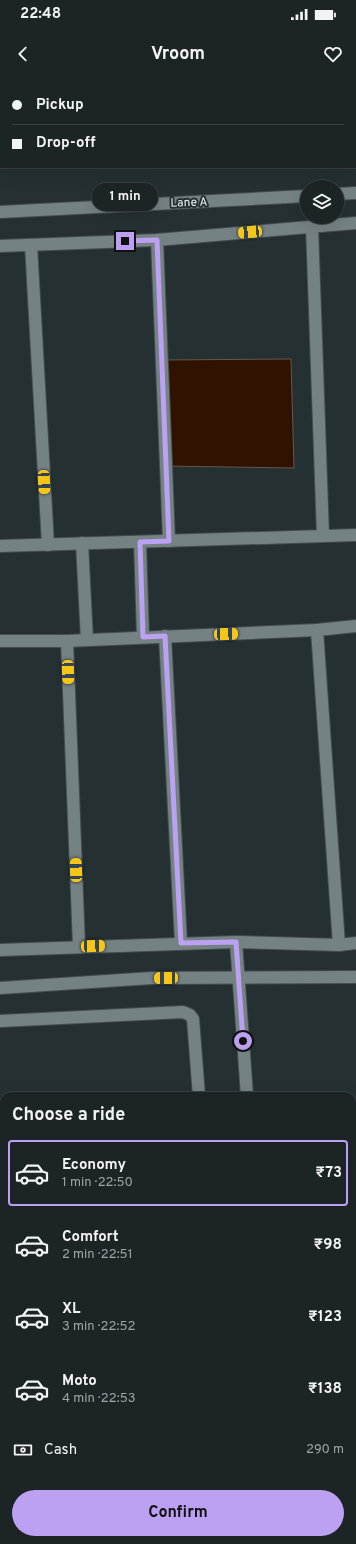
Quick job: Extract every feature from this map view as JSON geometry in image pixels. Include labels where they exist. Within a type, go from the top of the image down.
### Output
[{"type":"street","points":[[344,194],[356,193]]},
{"type":"street","name":"Lane A","points":[[0,212],[300,196]]},
{"type":"street","points":[[0,246],[157,240],[356,224]]},
{"type":"street","points":[[312,227],[323,536]]},
{"type":"street","points":[[157,240],[169,541]]},
{"type":"street","points":[[31,245],[48,545]]},
{"type":"street","points":[[0,546],[356,535]]},
{"type":"street","points":[[140,542],[143,637]]},
{"type":"street","points":[[82,544],[87,640]]},
{"type":"street","points":[[0,640],[67,642],[143,637],[317,630],[356,626]]},
{"type":"street","points":[[317,630],[339,945]]},
{"type":"street","points":[[165,636],[181,943]]},
{"type":"street","points":[[67,642],[79,946]]},
{"type":"street","points":[[236,942],[247,1092]]},
{"type":"street","points":[[0,950],[181,943],[236,942],[339,945],[356,943]]},
{"type":"street","points":[[0,984],[0,988],[152,978],[356,977]]},
{"type":"street","points":[[0,1021],[183,1012],[190,1015],[193,1019],[199,1092]]},
{"type":"shaded area","points":[[291,359],[294,468],[166,466],[162,360]]},
{"type":"route","points":[[125,241],[157,240],[169,541],[140,542],[143,637],[165,636],[181,943],[236,942],[243,1041]]}]
